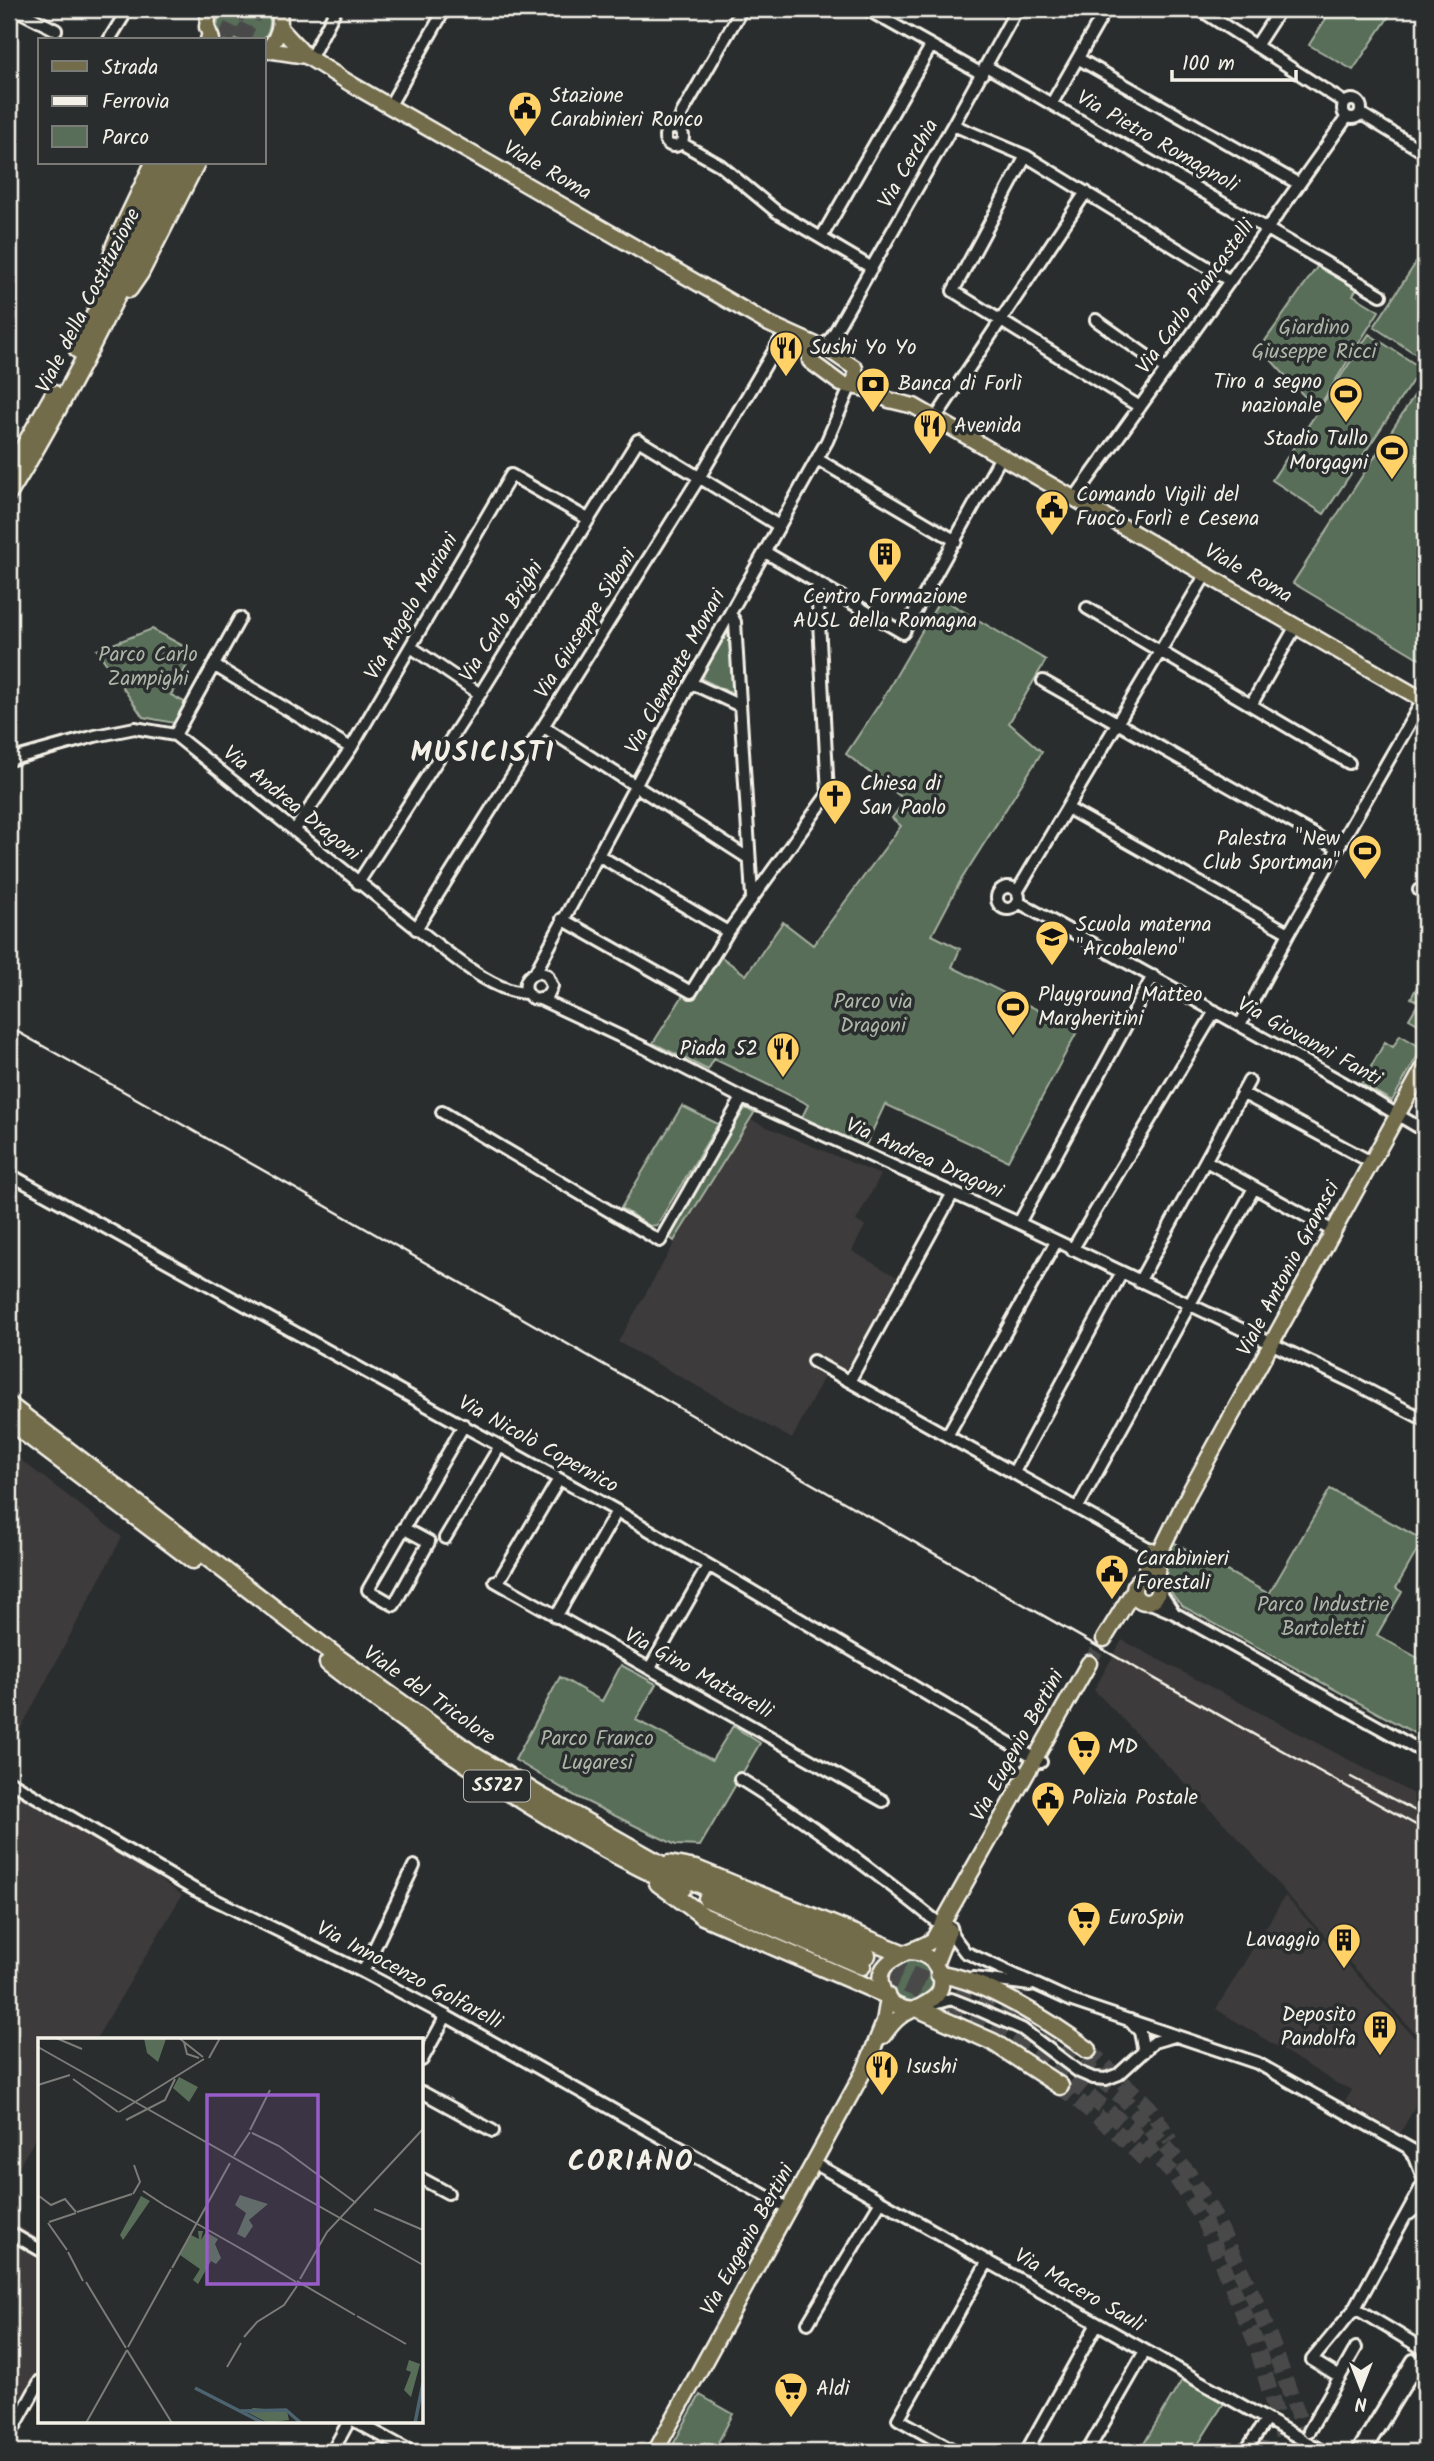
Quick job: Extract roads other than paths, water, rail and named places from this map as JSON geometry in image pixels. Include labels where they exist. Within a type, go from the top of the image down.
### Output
[{"type":"highway","points":[[99,319],[115,245],[153,164]]},
{"type":"highway","name":"Viale della Costituzione","points":[[9,493],[38,446],[99,319],[167,164]]},
{"type":"highway","name":"Viale della Costituzione","points":[[9,474],[99,319],[181,164]]},
{"type":"highway","points":[[99,319],[140,273],[195,164]]},
{"type":"highway","name":"Viale del Tricolore","points":[[9,1405],[155,1524]]},
{"type":"highway","name":"Viale del Tricolore","points":[[9,1421],[174,1538],[417,1732],[537,1810],[646,1864],[864,1961]]},
{"type":"highway","points":[[646,1864],[696,1869],[905,1953]]},
{"type":"highway","points":[[646,1864],[704,1916],[887,1997]]},
{"type":"highway","points":[[938,1970],[1002,1997],[1049,2022],[1087,2050]]},
{"type":"highway","points":[[919,2008],[993,2042],[1060,2086]]},
{"type":"main road","points":[[266,51],[278,36],[278,9]]},
{"type":"main road","points":[[205,11],[210,38]]},
{"type":"main road","name":"Viale Roma","points":[[280,28],[308,58],[767,323],[823,348]]},
{"type":"main road","name":"Viale Roma","points":[[266,51],[308,58]]},
{"type":"main road","name":"Viale Roma","points":[[767,323],[785,338],[823,348]]},
{"type":"main road","points":[[823,348],[855,368],[849,381],[813,364],[823,348]]},
{"type":"main road","name":"Viale Roma","points":[[849,381],[889,400],[903,402],[935,419],[1424,700]]},
{"type":"main road","name":"Viale Antonio Gramsci","points":[[1104,1639],[1119,1615],[1146,1590],[1156,1552],[1170,1519],[1189,1493],[1425,1065]]},
{"type":"main road","name":"Via Eugenio Bertini","points":[[876,2046],[884,2022],[887,1997],[882,1983],[884,1970],[891,1960],[933,1940],[946,1926],[1089,1663],[1076,1701],[1038,1760]]},
{"type":"main road","name":"Via Eugenio Bertini","points":[[655,2452],[876,2046],[890,2026],[936,1995],[940,1983],[938,1970],[946,1926]]},
{"type":"main road","points":[[905,1953],[921,1953],[938,1970]]},
{"type":"main road","points":[[887,1997],[901,2008],[919,2008]]},
{"type":"street","points":[[15,9],[55,30]]},
{"type":"street","points":[[110,38],[128,9]]},
{"type":"street","points":[[308,58],[336,9]]},
{"type":"street","points":[[390,105],[445,9]]},
{"type":"street","points":[[677,128],[685,107],[742,9]]},
{"type":"street","name":"Via Cerchia","points":[[823,348],[872,268],[1017,9]]},
{"type":"street","points":[[1052,103],[1106,9]]},
{"type":"street","points":[[1256,46],[1280,9]]},
{"type":"street","name":"Via Pietro Romagnoli","points":[[869,10],[932,46],[1052,103],[1381,295]]},
{"type":"street","points":[[1204,10],[1345,103]]},
{"type":"street","points":[[821,238],[932,46]]},
{"type":"street","points":[[1079,59],[1299,184]]},
{"type":"street","points":[[1350,100],[1358,102],[1360,113],[1356,117],[1347,117],[1343,112],[1345,103],[1350,100]]},
{"type":"street","points":[[1360,113],[1425,153]]},
{"type":"street","name":"Via Carlo Piancastelli","points":[[1074,499],[1347,117]]},
{"type":"street","points":[[953,125],[1026,156],[1230,281]]},
{"type":"street","points":[[681,143],[683,134],[677,128],[666,131],[664,139],[673,146],[681,143],[720,165],[777,212],[872,268]]},
{"type":"street","points":[[1026,156],[953,291],[1140,407]]},
{"type":"street","points":[[935,419],[1086,192]]},
{"type":"street","points":[[1097,320],[1167,370]]},
{"type":"street","name":"Via Giuseppe Siboni","points":[[416,929],[699,478],[779,342],[785,338]]},
{"type":"street","name":"Via Clemente Monari","points":[[535,973],[691,683],[817,459],[843,407],[849,381]]},
{"type":"street","name":"Via Carlo Brighi","points":[[358,883],[480,694],[638,440],[699,478]]},
{"type":"street","points":[[765,552],[903,633],[1001,457]]},
{"type":"street","points":[[817,459],[956,541]]},
{"type":"street","name":"Via Angelo Mariani","points":[[294,831],[351,748],[511,475],[588,519]]},
{"type":"street","points":[[699,478],[779,526]]},
{"type":"street","points":[[1206,575],[1067,808],[1289,933]]},
{"type":"street","points":[[562,919],[691,992],[752,897],[828,794],[817,583]]},
{"type":"street","points":[[1087,608],[1349,763]]},
{"type":"street","points":[[730,613],[735,622],[752,897]]},
{"type":"street","points":[[176,735],[240,618]]},
{"type":"street","points":[[1251,705],[1296,626]]},
{"type":"street","points":[[411,647],[480,694]]},
{"type":"street","points":[[215,666],[351,748]]},
{"type":"street","points":[[1043,681],[1338,848]]},
{"type":"street","points":[[691,683],[740,706]]},
{"type":"street","points":[[1240,1026],[1289,933],[1424,700]]},
{"type":"street","points":[[544,727],[748,858]]},
{"type":"street","name":"Via Andrea Dragoni","points":[[9,760],[94,736],[135,728],[176,735],[358,883],[470,969],[515,993],[527,993]]},
{"type":"street","name":"Via Giovanni Fanti","points":[[1067,808],[1018,897],[1425,1131]]},
{"type":"street","points":[[598,855],[728,932]]},
{"type":"street","points":[[542,956],[551,982],[545,996],[533,998],[527,993],[526,982],[535,973],[547,975]]},
{"type":"street","points":[[1018,1223],[1153,976]]},
{"type":"street","name":"Via Andrea Dragoni","points":[[545,996],[560,1008],[648,1049],[742,1098],[1018,1223],[1354,1383],[1425,1420]]},
{"type":"street","points":[[1072,1250],[1215,1011]]},
{"type":"street","points":[[1139,1282],[1249,1081]]},
{"type":"street","points":[[1242,1093],[1371,1162]]},
{"type":"street","points":[[442,1112],[660,1241],[742,1098]]},
{"type":"street","points":[[1206,1161],[1333,1231]]},
{"type":"street","name":"Via Nicolò Copernico","points":[[9,1174],[617,1511],[1038,1760]]},
{"type":"street","points":[[1078,1507],[1254,1188]]},
{"type":"street","points":[[850,1380],[953,1193]]},
{"type":"street","points":[[947,1436],[1056,1242]]},
{"type":"street","points":[[1014,1472],[1121,1274]]},
{"type":"street","points":[[813,1361],[1156,1552]]},
{"type":"street","points":[[403,1528],[429,1542],[394,1605],[368,1590],[403,1528],[464,1425]]},
{"type":"street","points":[[445,1538],[500,1446]]},
{"type":"street","name":"Via Gino Mattarelli","points":[[559,1479],[497,1582],[883,1801]]},
{"type":"street","points":[[556,1617],[617,1511]]},
{"type":"street","points":[[650,1668],[708,1566]]},
{"type":"street","points":[[1146,1590],[1174,1613]]},
{"type":"street","points":[[1146,1590],[1174,1613],[1203,1631],[1425,1753]]},
{"type":"street","points":[[740,1779],[778,1802],[881,1876],[946,1926],[965,1952],[1036,1986],[1257,2063],[1425,2157]]},
{"type":"street","name":"Via Innocenzo Golfarelli","points":[[9,1781],[195,1890],[446,2016],[789,2209]]},
{"type":"street","points":[[363,1972],[414,1866]]},
{"type":"street","points":[[938,1970],[951,1970],[986,1980],[1036,1986]]},
{"type":"street","points":[[919,2008],[951,1999],[963,2003],[1022,2029],[1079,2072],[1093,2078],[1106,2079],[1119,2074],[1154,2042],[1177,2036]]},
{"type":"street","points":[[424,2056],[446,2016]]},
{"type":"street","points":[[1130,2020],[1140,2032],[1144,2052]]},
{"type":"street","points":[[424,2093],[493,2131]]},
{"type":"street","points":[[1340,2377],[1312,2360],[1355,2308],[1424,2180],[1415,2157],[1405,2145]]},
{"type":"street","name":"Via Macero Sauli","points":[[814,2163],[1324,2452]]},
{"type":"street","points":[[424,2180],[448,2193]]},
{"type":"street","points":[[808,2323],[881,2201]]},
{"type":"street","points":[[1405,2218],[1425,2201]]},
{"type":"street","points":[[9,2232],[38,2249]]},
{"type":"street","points":[[957,2452],[898,2418],[988,2261]]},
{"type":"street","points":[[1355,2308],[1425,2350]]},
{"type":"street","points":[[1026,2452],[1097,2324]]},
{"type":"street","points":[[1309,2431],[1356,2348]]},
{"type":"street","points":[[1087,2452],[1145,2351]]},
{"type":"street","points":[[1357,2452],[1413,2361],[1418,2364],[1364,2452]]},
{"type":"street","points":[[9,2437],[38,2385]]},
{"type":"street","points":[[1245,2452],[1266,2420]]},
{"type":"street","points":[[332,2452],[348,2422]]},
{"type":"street","points":[[357,2422],[412,2452]]},
{"type":"tunnel","points":[[226,38],[240,9]]},
{"type":"tunnel","points":[[242,38],[256,9]]},
{"type":"tunnel","points":[[1089,1663],[1104,1639]]},
{"type":"tunnel","points":[[867,1955],[1013,2018],[1062,2046],[1124,2099],[1189,2174],[1212,2212],[1259,2308],[1297,2412],[1308,2452]]},
{"type":"tunnel","points":[[862,1966],[944,2001],[1007,2033],[1044,2059],[1130,2129],[1175,2176],[1203,2219],[1256,2343],[1287,2452]]},
{"type":"tunnel","points":[[1088,2050],[1149,2107],[1171,2141]]},
{"type":"tunnel","points":[[1060,2086],[1119,2134],[1146,2161]]},
{"type":"railway","points":[[9,1027],[1425,1830]]},
{"type":"railway","points":[[1351,1777],[1425,1816]]},
{"type":"place","name":"Stazione Carabinieri Ronco","points":[[525,138]]},
{"type":"place","name":"Sushi Yo Yo","points":[[786,378]]},
{"type":"place","name":"Banca di Forlì","points":[[873,414]]},
{"type":"place","name":"Tiro a segno nazionale","points":[[1346,424]]},
{"type":"place","name":"Avenida","points":[[930,456]]},
{"type":"place","name":"Stadio Tullo Morgagni","points":[[1392,481]]},
{"type":"place","name":"Comando Vigili del Fuoco Forlì e Cesena","points":[[1052,537]]},
{"type":"place","name":"Centro Formazione AUSL della Romagna","points":[[885,584]]},
{"type":"place","name":"Chiesa di San Paolo","points":[[835,826]]},
{"type":"place","name":"Palestra \"New Club Sportman\"","points":[[1365,881]]},
{"type":"place","name":"Scuola materna \"Arcobaleno\"","points":[[1052,967]]},
{"type":"place","name":"Playground Matteo Margheritini","points":[[1013,1037]]},
{"type":"place","name":"Piada 52","points":[[783,1079]]},
{"type":"place","name":"Carabinieri Forestali","points":[[1112,1601]]},
{"type":"place","name":"MD","points":[[1084,1777]]},
{"type":"place","name":"Polizia Postale","points":[[1048,1828]]},
{"type":"place","name":"EuroSpin","points":[[1084,1948]]},
{"type":"place","name":"Lavaggio","points":[[1344,1970]]},
{"type":"place","name":"Deposito Pandolfa","points":[[1380,2057]]},
{"type":"place","name":"Isushi","points":[[882,2097]]},
{"type":"place","name":"Aldi","points":[[791,2419]]},
{"type":"district","name":"MUSICISTI","points":[[483,753]]},
{"type":"district","name":"CORIANO","points":[[631,2162]]},
{"type":"park label","name":"Giardino Giuseppe Ricci","points":[[1314,340]]},
{"type":"park label","name":"Parco Carlo Zampighi","points":[[148,667]]},
{"type":"park label","name":"Parco via Dragoni","points":[[873,1014]]},
{"type":"park label","name":"Parco Industrie Bartoletti","points":[[1323,1617]]},
{"type":"park label","name":"Parco Franco Lugaresi","points":[[597,1751]]}]
